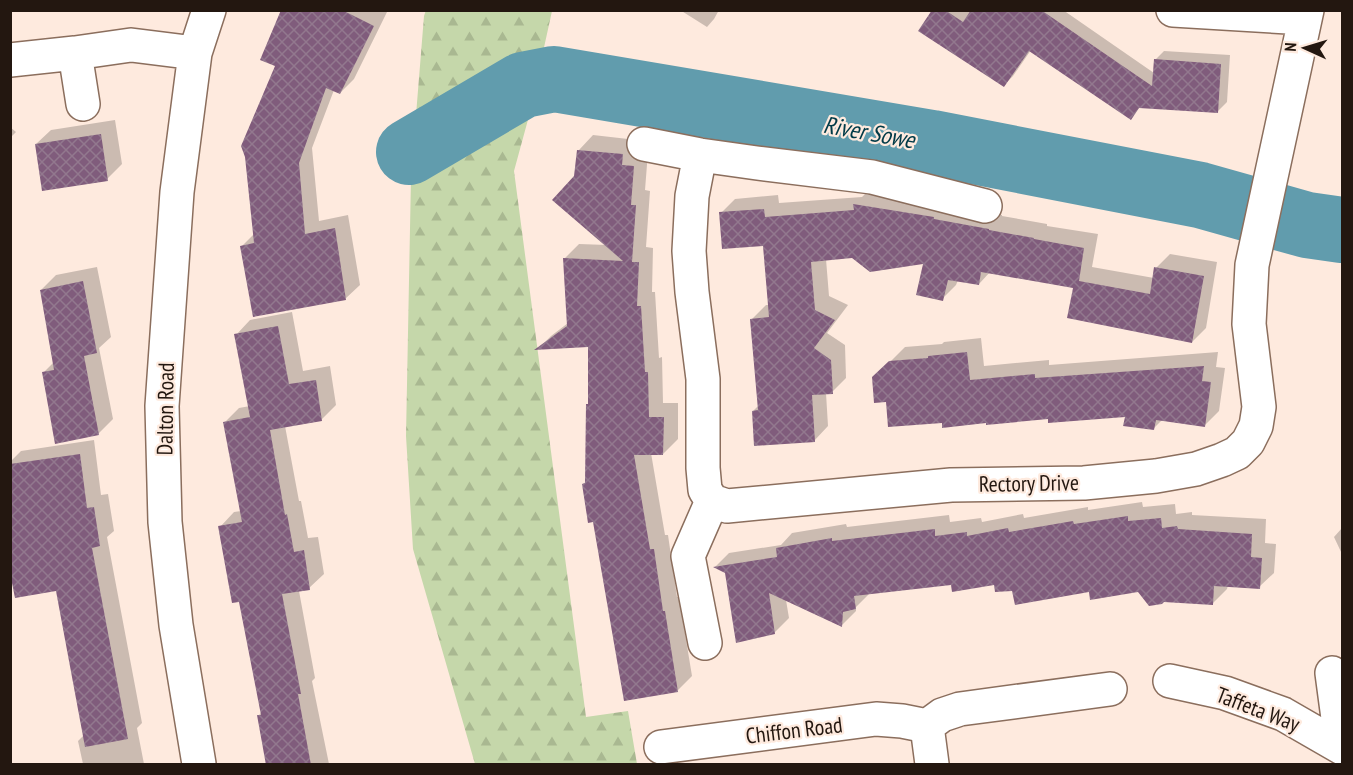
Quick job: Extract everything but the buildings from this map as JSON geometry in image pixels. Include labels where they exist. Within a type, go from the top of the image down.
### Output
[{"type":"street","name":"Dalton Road","points":[[199,765],[172,591],[165,522],[162,406],[177,192],[195,53],[209,10]]},
{"type":"street","points":[[1173,10],[1306,14]]},
{"type":"street","name":"Rectory Drive","points":[[712,501],[727,506],[951,484],[1084,483],[1156,476],[1196,469],[1237,453],[1248,442],[1256,426],[1259,407],[1249,324],[1252,265],[1306,14]]},
{"type":"street","points":[[10,60],[131,45],[195,53]]},
{"type":"street","points":[[75,53],[83,104]]},
{"type":"street","points":[[644,144],[700,155],[872,177],[985,206]]},
{"type":"street","points":[[700,155],[692,196],[689,251],[703,379],[705,490],[712,501],[688,556],[705,643]]},
{"type":"street","name":"Taffeta Way","points":[[1332,673],[1342,748]]},
{"type":"street","name":"Taffeta Way","points":[[1170,681],[1225,693],[1283,714],[1342,748]]},
{"type":"street","points":[[932,765],[927,726],[942,715],[960,709],[1110,689]]},
{"type":"street","name":"Chiffon Road","points":[[661,747],[876,719],[927,726]]},
{"type":"green space","points":[[426,10],[552,11],[529,116],[514,171],[586,717],[628,711],[637,764],[475,764],[413,549],[406,436],[411,177]]},
{"type":"waterway","name":"River Sowe","points":[[409,152],[523,85],[554,79],[932,143],[1200,195],[1307,225],[1342,230]]}]
